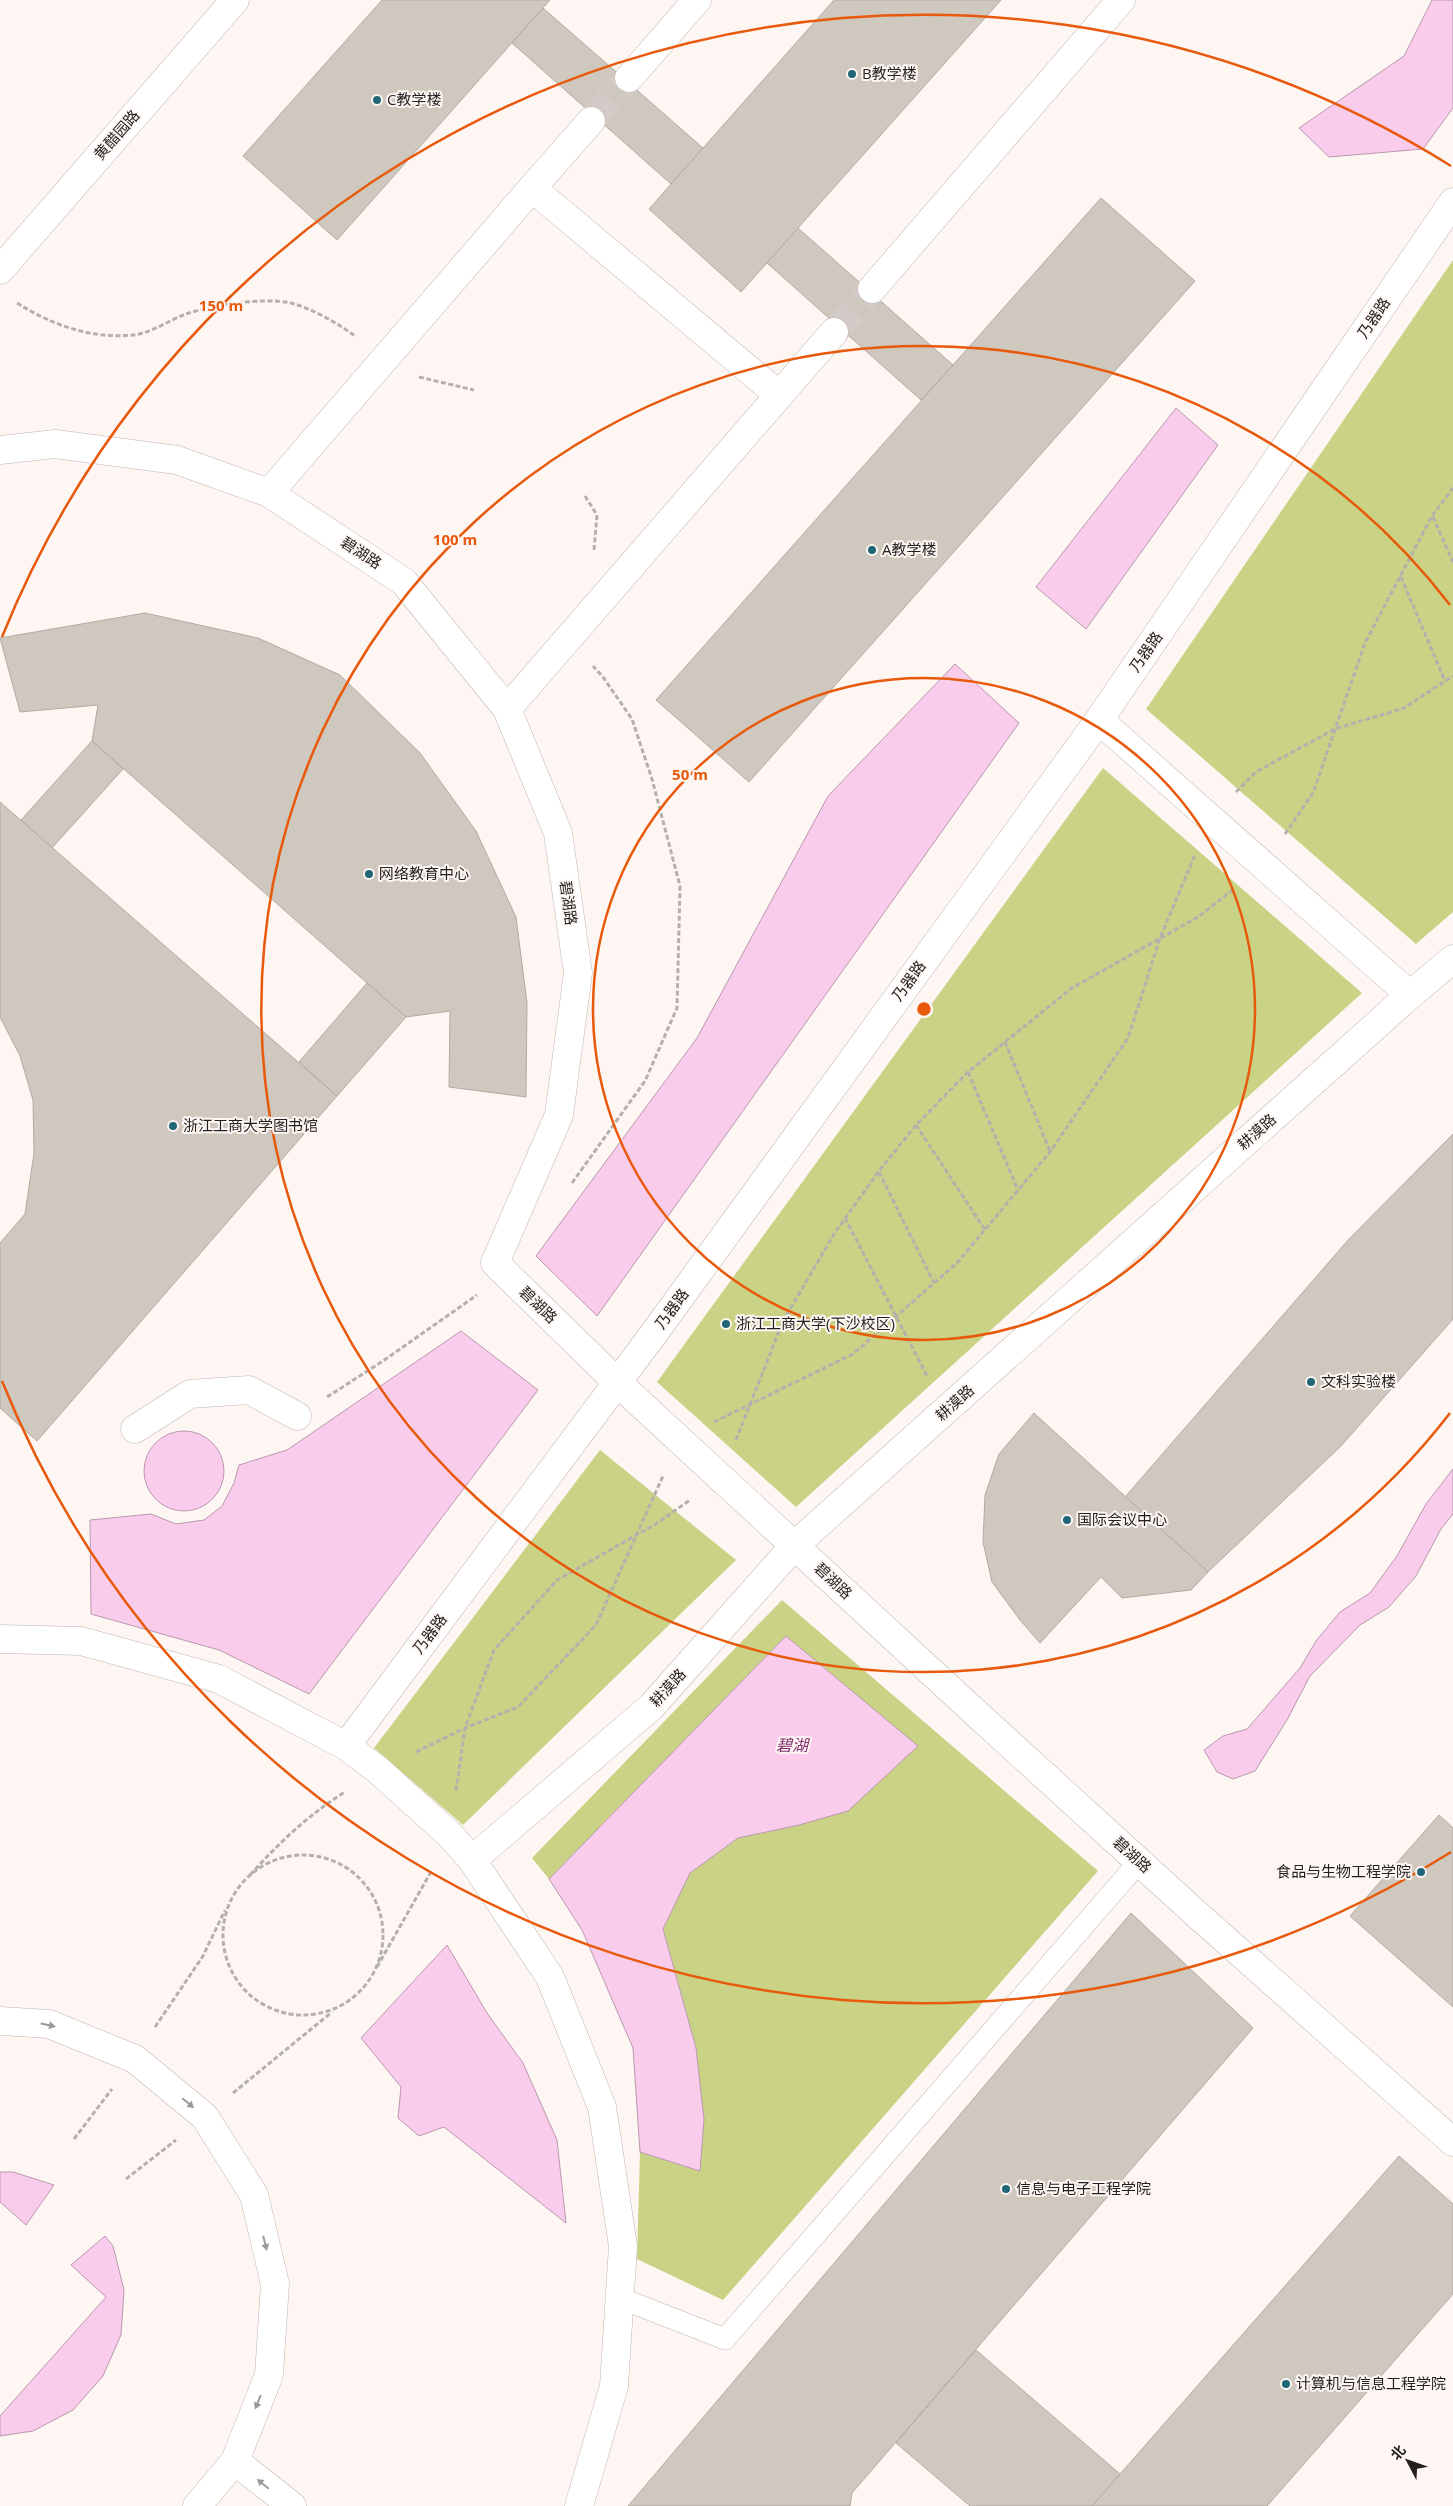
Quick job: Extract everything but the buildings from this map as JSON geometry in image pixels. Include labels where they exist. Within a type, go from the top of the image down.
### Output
[{"type":"street","name":"黄醋园路","points":[[0,270],[235,0]]},
{"type":"street","points":[[629,78],[697,0]]},
{"type":"street","points":[[872,288],[1121,0]]},
{"type":"street","points":[[269,493],[591,121]]},
{"type":"street","points":[[532,188],[780,395]]},
{"type":"street","name":"乃器路","points":[[346,1746],[618,1383],[1099,720],[1453,202]]},
{"type":"street","points":[[507,709],[834,332]]},
{"type":"street","name":"碧湖路","points":[[0,450],[55,444],[177,460],[269,493],[404,582],[507,709],[558,833],[578,973],[559,1115],[495,1263],[618,1383],[1139,1862],[1453,2142]]},
{"type":"street","points":[[1099,720],[1410,994]]},
{"type":"street","name":"耕漠路","points":[[472,1860],[651,1708],[795,1545],[1410,994],[1453,959]]},
{"type":"street","points":[[136,1429],[190,1394],[249,1390],[297,1416]]},
{"type":"street","points":[[0,1638],[81,1641],[219,1679],[346,1746],[378,1770],[450,1835],[472,1860],[550,1976],[602,2107],[623,2246],[614,2386],[579,2506]]},
{"type":"street","points":[[0,2021],[50,2024],[135,2058],[205,2117],[254,2195],[275,2284],[269,2376],[235,2461],[197,2506]]},
{"type":"street","points":[[235,2461],[292,2506]]},
{"type":"lane","points":[[620,2298],[725,2339],[1139,1862]]},
{"type":"path","points":[[16,302],[41,318],[84,333],[134,336],[187,314],[248,302],[291,303],[338,324],[404,372],[474,390]]},
{"type":"path","points":[[1453,488],[1432,516],[1365,643],[1335,729],[1313,793],[1264,865],[1198,917],[1160,938],[1072,988],[968,1072],[916,1124],[845,1218],[783,1321],[750,1404],[722,1477],[634,1537],[557,1580],[494,1650],[465,1728],[450,1835],[418,1898],[367,1985],[352,2000],[335,2010],[308,2016],[282,2013],[257,2002],[238,1984],[226,1959],[222,1932],[228,1906],[237,1889],[281,1840],[314,1811],[378,1770],[465,1728],[518,1707],[596,1625],[634,1537],[680,1439],[750,1404],[853,1354],[957,1263],[1050,1152],[1128,1038],[1160,938],[1210,818],[1256,772],[1335,729],[1404,708],[1453,676]]},
{"type":"path","points":[[1432,516],[1453,562]]},
{"type":"path","points":[[1401,576],[1446,682]]},
{"type":"path","points":[[1005,1042],[1050,1152]]},
{"type":"path","points":[[968,1072],[1018,1190]]},
{"type":"path","points":[[916,1124],[985,1230]]},
{"type":"path","points":[[879,1171],[934,1283]]},
{"type":"path","points":[[845,1218],[945,1412]]},
{"type":"path","points":[[250,1875],[265,1864],[289,1855],[314,1855],[338,1862],[358,1875],[374,1894],[382,1918],[384,1943],[378,1967]]},
{"type":"green space","points":[[1453,260],[1453,912],[1416,944],[1146,709]]},
{"type":"green space","points":[[1103,768],[1362,993],[796,1507],[657,1382]]},
{"type":"green space","points":[[600,1450],[736,1560],[463,1825],[374,1748]]},
{"type":"green space","points":[[782,1600],[1098,1871],[723,2300],[637,2259],[640,2152],[699,2171],[704,2119],[696,2048],[663,1928],[690,1873],[738,1838],[799,1825],[786,1636],[549,1879],[532,1858]]},
{"type":"water","points":[[1432,0],[1453,0],[1453,108],[1423,149],[1329,157],[1299,128],[1404,56]]},
{"type":"water","points":[[1176,408],[1218,445],[1086,629],[1036,587]]},
{"type":"water","points":[[955,664],[1019,723],[597,1316],[536,1256],[697,1038],[828,796]]},
{"type":"water","points":[[461,1331],[538,1390],[309,1694],[219,1650],[91,1614],[90,1520],[151,1514],[176,1524],[204,1520],[222,1506],[234,1483],[239,1465],[287,1450]]},
{"type":"water","points":[[184,1431],[199,1434],[212,1443],[221,1456],[224,1471],[221,1486],[212,1499],[199,1508],[184,1511],[169,1508],[156,1499],[147,1486],[144,1471],[147,1456],[156,1443],[169,1434]]},
{"type":"water","points":[[1453,1469],[1453,1514],[1441,1529],[1416,1576],[1389,1607],[1360,1625],[1310,1676],[1287,1720],[1255,1771],[1233,1779],[1217,1772],[1204,1750],[1223,1736],[1247,1729],[1300,1668],[1316,1641],[1340,1612],[1370,1593],[1397,1556],[1426,1504]]},
{"type":"water","name":"碧湖","points":[[786,1636],[918,1746],[848,1811],[799,1825],[738,1838],[690,1873],[663,1929],[696,2048],[704,2119],[700,2171],[640,2152],[633,2048],[582,1930],[549,1879]]},
{"type":"water","points":[[447,1945],[487,2013],[523,2063],[557,2140],[566,2223],[444,2127],[419,2136],[398,2118],[401,2087],[361,2038]]},
{"type":"water","points":[[0,2172],[13,2172],[54,2185],[26,2225],[0,2202]]},
{"type":"water","points":[[105,2236],[113,2246],[124,2290],[121,2335],[103,2376],[73,2410],[33,2431],[0,2436],[0,2416],[106,2297],[71,2265]]},
{"type":"tunnel","points":[[591,121],[629,78]]},
{"type":"tunnel","points":[[834,332],[872,289]]},
{"type":"place","name":"B教学楼","points":[[852,74]]},
{"type":"place","name":"C教学楼","points":[[377,100]]},
{"type":"place","name":"A教学楼","points":[[872,550]]},
{"type":"place","name":"网络教育中心","points":[[369,874]]},
{"type":"place","name":"浙江工商大学图书馆","points":[[173,1126]]},
{"type":"place","name":"浙江工商大学(下沙校区)","points":[[726,1324]]},
{"type":"place","name":"文科实验楼","points":[[1311,1382]]},
{"type":"place","name":"国际会议中心","points":[[1067,1520]]},
{"type":"place","name":"食品与生物工程学院","points":[[1421,1872]]},
{"type":"place","name":"信息与电子工程学院","points":[[1006,2189]]},
{"type":"place","name":"计算机与信息工程学院","points":[[1286,2384]]}]
